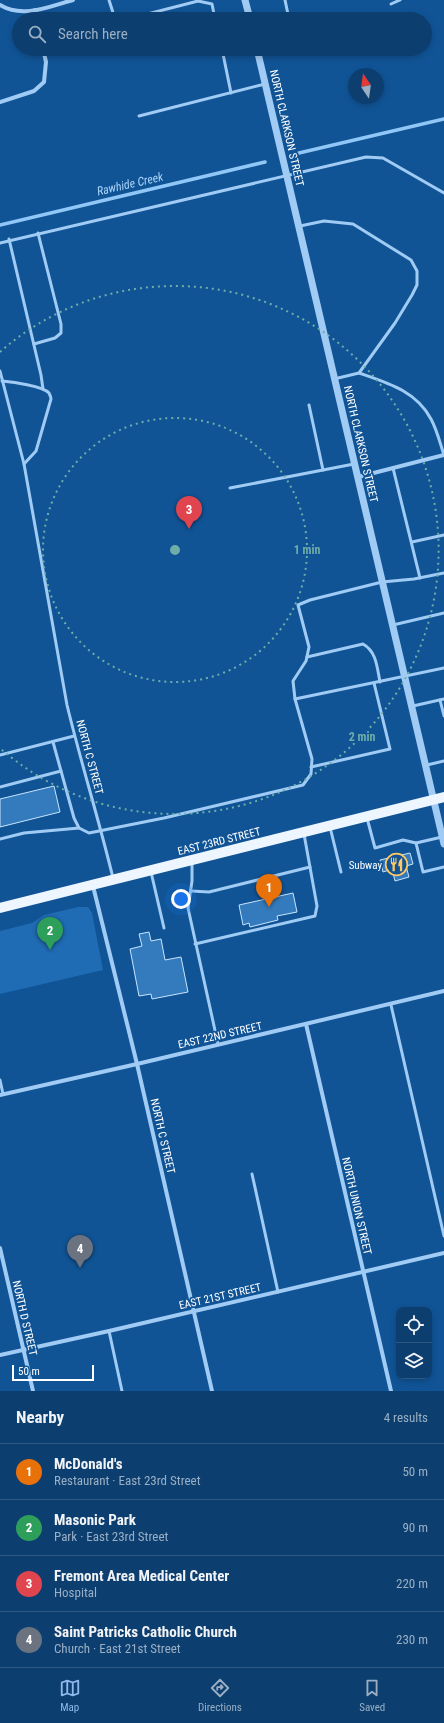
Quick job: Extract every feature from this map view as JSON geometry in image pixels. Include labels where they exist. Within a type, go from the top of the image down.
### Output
[{"type":"main road","name":"EAST 23RD STREET","points":[[0,908],[444,797]]},
{"type":"street","points":[[28,12],[73,0]]},
{"type":"street","points":[[246,0],[249,12]]},
{"type":"street","points":[[0,5],[4,8],[20,12]]},
{"type":"street","points":[[0,102],[34,91],[44,82],[46,62],[45,56]]},
{"type":"street","name":"NORTH CLARKSON STREET","points":[[259,56],[443,840]]},
{"type":"street","points":[[358,478],[444,455]]},
{"type":"street","name":"NORTH C STREET","points":[[92,886],[137,1064],[195,1311],[212,1391]]},
{"type":"street","name":"EAST 22ND STREET","points":[[2,1094],[391,1005],[444,991]]},
{"type":"street","name":"NORTH UNION STREET","points":[[306,1024],[391,1391]]},
{"type":"street","name":"NORTH D STREET","points":[[0,1248],[33,1391]]},
{"type":"street","name":"EAST 21ST STREET","points":[[0,1356],[109,1332],[444,1253]]},
{"type":"lane","points":[[109,0],[113,12]]},
{"type":"lane","points":[[154,12],[198,0],[212,4],[214,12]]},
{"type":"lane","points":[[285,0],[288,12]]},
{"type":"lane","points":[[391,4],[400,0]]},
{"type":"lane","points":[[223,56],[231,93]]},
{"type":"lane","points":[[139,116],[265,84]]},
{"type":"lane","points":[[0,243],[9,239],[366,157],[383,158],[444,192]]},
{"type":"lane","points":[[299,226],[324,221],[353,224],[411,260],[417,272],[417,285],[412,295],[395,323],[359,373]]},
{"type":"lane","points":[[34,344],[55,338],[61,332],[61,324],[38,233]]},
{"type":"lane","points":[[9,239],[43,389]]},
{"type":"lane","name":"NORTH C STREET","points":[[0,371],[24,464],[74,736],[102,831],[113,880]]},
{"type":"lane","points":[[334,379],[359,373],[391,384],[412,395],[423,406],[432,420],[444,455]]},
{"type":"lane","points":[[2,381],[43,389],[48,392],[52,399],[36,451],[24,464]]},
{"type":"lane","points":[[309,405],[323,470]]},
{"type":"lane","points":[[230,488],[354,464]]},
{"type":"lane","points":[[394,468],[420,578]]},
{"type":"lane","points":[[412,542],[444,535]]},
{"type":"lane","points":[[0,839],[24,833],[79,828],[89,833],[102,831],[303,785],[311,774],[312,759],[295,699],[293,681],[306,661],[309,647],[298,605],[310,600],[382,582],[420,578],[444,573]]},
{"type":"lane","points":[[392,625],[444,613]]},
{"type":"lane","points":[[307,657],[364,644],[370,648],[374,656],[380,682]]},
{"type":"lane","points":[[295,699],[444,668]]},
{"type":"lane","points":[[311,767],[390,750],[374,683]]},
{"type":"lane","points":[[411,707],[442,699],[444,716]]},
{"type":"lane","points":[[0,755],[74,736]]},
{"type":"lane","points":[[53,742],[74,818],[79,828]]},
{"type":"lane","points":[[425,766],[444,761]]},
{"type":"lane","points":[[0,787],[61,771]]},
{"type":"lane","points":[[366,816],[375,848],[403,840],[416,843],[443,840]]},
{"type":"lane","points":[[330,825],[341,872]]},
{"type":"lane","points":[[195,944],[315,916],[317,906],[304,832]]},
{"type":"lane","points":[[416,843],[423,872],[444,867]]},
{"type":"lane","points":[[192,860],[191,892],[188,908],[218,1044]]},
{"type":"lane","points":[[191,892],[209,892],[310,867]]},
{"type":"lane","points":[[151,870],[164,928]]},
{"type":"lane","points":[[391,1005],[444,1236]]},
{"type":"lane","points":[[0,1080],[2,1094]]},
{"type":"lane","points":[[252,1174],[278,1292]]},
{"type":"lane","points":[[109,1332],[122,1391]]},
{"type":"shaded area","points":[[78,907],[88,907],[92,913],[103,970],[0,994],[0,931],[32,923],[44,915]]},
{"type":"building","points":[[54,786],[60,812],[0,827],[0,799]]},
{"type":"building","points":[[410,853],[413,864],[406,866],[409,877],[395,881],[392,869],[383,872],[380,860]]},
{"type":"building","points":[[293,893],[297,912],[277,916],[278,920],[250,927],[249,923],[243,925],[239,905]]},
{"type":"building","points":[[149,932],[151,941],[161,939],[165,960],[181,957],[188,992],[152,999],[151,994],[139,996],[130,949],[142,946],[139,934]]},
{"type":"waterway","name":"Rawhide Creek","points":[[299,153],[444,119]]},
{"type":"waterway","name":"Rawhide Creek","points":[[0,225],[265,162]]},
{"type":"place","name":"Fremont Area Medical Center","points":[[189,529]]},
{"type":"place","name":"Subway","points":[[397,865]]},
{"type":"place","name":"McDonald's","points":[[269,907]]},
{"type":"place","name":"Masonic Park","points":[[50,950]]},
{"type":"place","name":"Saint Patricks Catholic Church","points":[[80,1268]]}]
